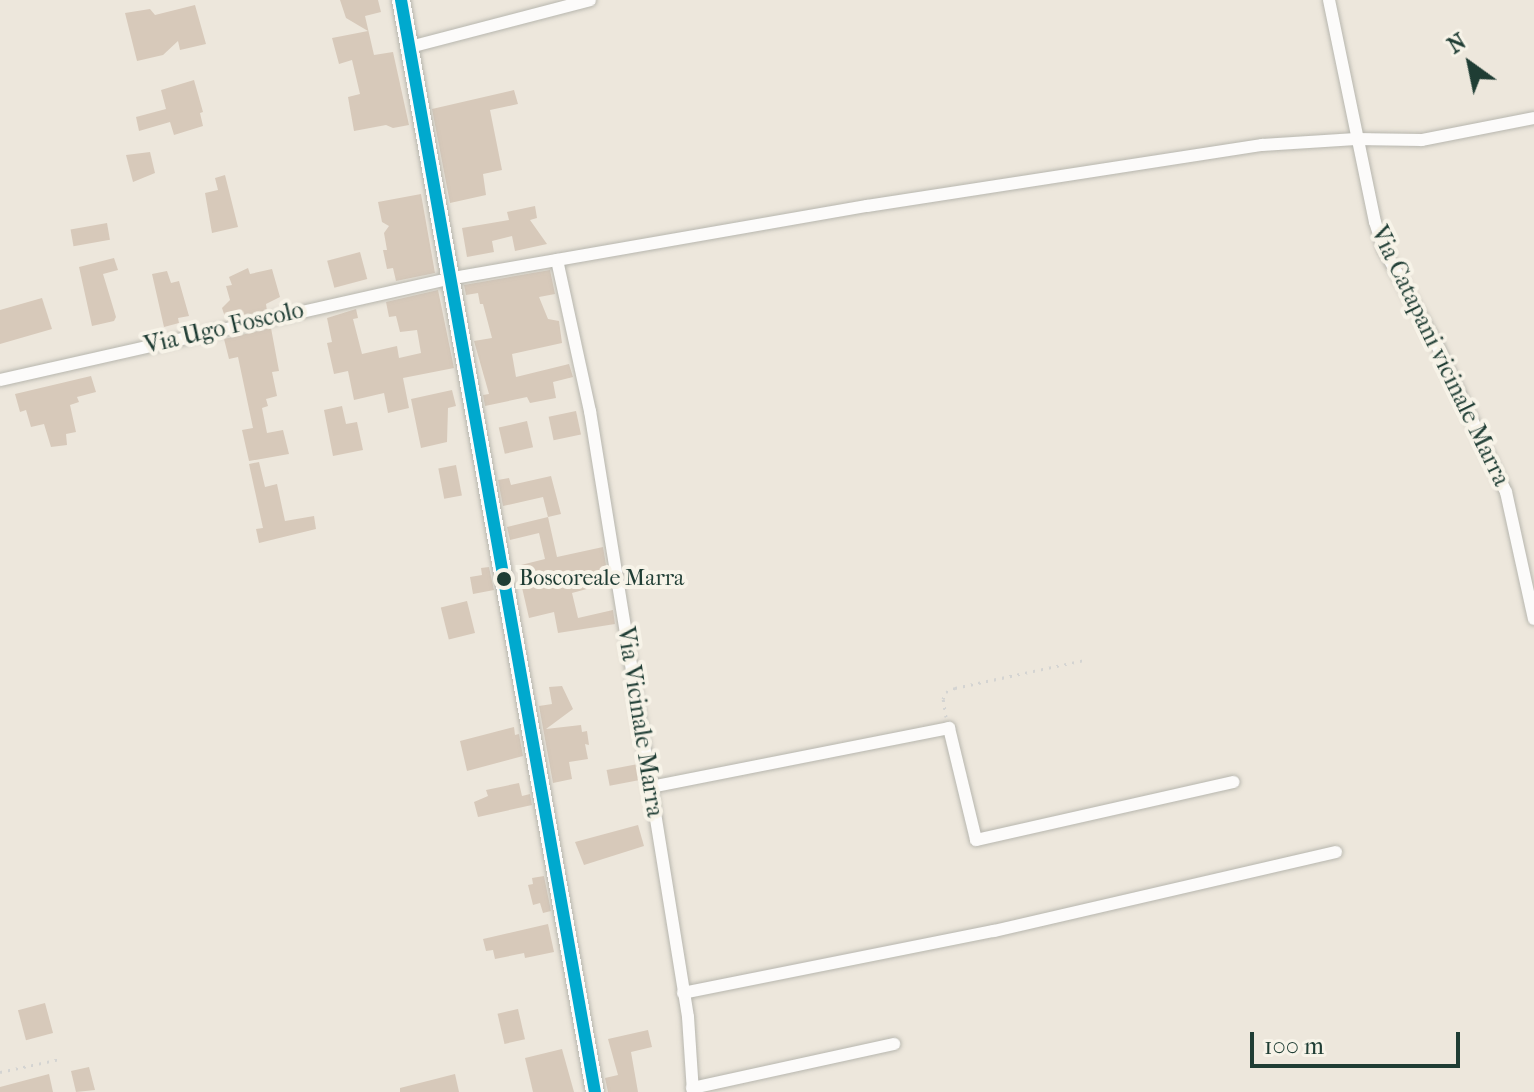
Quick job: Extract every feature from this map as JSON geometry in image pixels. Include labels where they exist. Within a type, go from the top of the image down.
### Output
[{"type":"main road","points":[[401,0],[448,279],[595,1092]]},
{"type":"street","points":[[410,47],[590,0]]},
{"type":"street","name":"Via Catapani vicinale Marra","points":[[1329,0],[1356,139],[1384,250],[1438,347],[1506,492],[1534,619]]},
{"type":"street","name":"Via Ugo Foscolo","points":[[0,380],[448,279],[557,260],[1083,171],[1262,145],[1356,139],[1422,140],[1534,118]]},
{"type":"street","name":"Via Vicinale Marra","points":[[557,260],[590,411],[683,993],[692,1090]]},
{"type":"street","points":[[651,787],[949,728],[976,840],[1234,782]]},
{"type":"street","points":[[683,993],[994,931],[1336,852]]},
{"type":"street","points":[[692,1090],[894,1044]]},
{"type":"path","points":[[949,728],[943,699],[946,692],[1084,660]]},
{"type":"path","points":[[0,1072],[60,1059]]},
{"type":"building","points":[[340,0],[378,0],[381,12],[365,16],[374,55],[393,52],[409,125],[393,128],[386,125],[354,131],[348,97],[360,94],[352,60],[339,64],[332,38],[368,31],[346,18]]},
{"type":"building","points":[[195,5],[206,44],[180,50],[178,41],[163,55],[137,61],[125,13],[150,9],[155,15]]},
{"type":"building","points":[[194,80],[203,112],[200,113],[203,126],[174,135],[170,122],[139,131],[136,117],[166,109],[161,90]]},
{"type":"building","points":[[514,90],[518,104],[490,110],[502,170],[483,174],[486,195],[450,203],[432,109]]},
{"type":"building","points":[[150,152],[155,173],[133,182],[126,155]]},
{"type":"building","points":[[225,175],[238,227],[212,233],[205,193],[218,190],[215,178]]},
{"type":"building","points":[[421,194],[435,273],[396,281],[393,268],[387,269],[383,250],[387,250],[384,233],[389,226],[382,222],[378,202]]},
{"type":"building","points":[[535,206],[537,218],[530,220],[547,244],[515,251],[512,236],[492,241],[494,252],[467,257],[462,228],[509,220],[507,212]]},
{"type":"building","points":[[107,223],[110,240],[74,246],[71,229]]},
{"type":"building","points":[[360,252],[367,279],[334,288],[327,261]]},
{"type":"building","points":[[114,258],[118,270],[103,274],[116,317],[114,321],[92,326],[79,267]]},
{"type":"building","points":[[248,268],[250,274],[272,269],[280,297],[266,304],[267,311],[226,320],[222,308],[230,300],[226,286],[232,285],[229,277]]},
{"type":"building","points":[[550,270],[555,294],[539,297],[548,319],[559,321],[562,343],[512,354],[516,377],[569,364],[573,377],[553,382],[556,398],[530,403],[527,397],[485,406],[483,395],[489,394],[474,341],[492,338],[478,293],[466,295],[464,285]]},
{"type":"building","points":[[167,271],[171,283],[179,281],[189,316],[178,318],[179,323],[164,327],[152,274]]},
{"type":"building","points":[[438,290],[454,368],[403,378],[409,408],[388,413],[384,393],[354,400],[348,371],[334,374],[327,343],[332,342],[327,318],[356,309],[358,318],[353,319],[362,354],[397,346],[399,358],[421,353],[417,330],[400,332],[396,316],[389,317],[386,302]]},
{"type":"building","points":[[42,298],[52,329],[0,344],[0,310]]},
{"type":"building","points":[[271,328],[279,371],[272,372],[277,396],[266,399],[268,406],[262,408],[267,433],[283,430],[289,454],[249,461],[242,430],[253,428],[238,357],[229,359],[224,339]]},
{"type":"building","points":[[91,376],[96,392],[77,397],[79,402],[70,405],[76,432],[66,434],[67,445],[51,447],[44,424],[31,427],[26,410],[20,412],[15,394]]},
{"type":"building","points":[[452,390],[456,406],[448,408],[447,442],[421,448],[411,399]]},
{"type":"building","points":[[342,406],[346,424],[357,422],[363,450],[333,456],[324,410]]},
{"type":"building","points":[[576,411],[581,434],[554,440],[549,417]]},
{"type":"building","points":[[527,421],[533,447],[505,454],[499,428]]},
{"type":"building","points":[[259,462],[265,487],[277,484],[285,521],[314,516],[316,529],[259,543],[256,529],[263,528],[249,464]]},
{"type":"building","points":[[456,465],[462,495],[444,499],[438,468]]},
{"type":"building","points":[[551,476],[561,514],[548,517],[543,497],[503,506],[498,480],[509,478],[511,485]]},
{"type":"building","points":[[548,517],[557,557],[603,547],[609,583],[572,593],[578,618],[613,610],[615,624],[558,633],[554,612],[529,618],[517,566],[545,559],[539,533],[510,540],[507,527]]},
{"type":"building","points":[[489,567],[494,590],[473,594],[470,577],[482,575],[481,568]]},
{"type":"building","points":[[467,601],[475,633],[449,640],[441,608]]},
{"type":"building","points":[[562,686],[573,709],[546,729],[581,725],[582,732],[587,731],[589,745],[585,744],[588,759],[569,762],[572,779],[553,783],[539,706],[552,704],[549,687]]},
{"type":"building","points":[[514,727],[515,735],[519,734],[523,756],[467,771],[460,741]]},
{"type":"building","points":[[638,764],[641,780],[610,786],[607,770]]},
{"type":"building","points":[[519,783],[522,796],[530,794],[532,805],[478,817],[474,802],[488,796],[486,790]]},
{"type":"building","points":[[638,825],[644,846],[584,865],[575,842]]},
{"type":"building","points":[[544,876],[551,911],[543,913],[540,903],[533,905],[528,885],[533,884],[532,878]]},
{"type":"building","points":[[548,924],[554,952],[525,958],[524,953],[495,959],[493,950],[486,951],[483,939]]},
{"type":"building","points":[[45,1003],[53,1033],[26,1040],[18,1010]]},
{"type":"building","points":[[518,1009],[525,1039],[505,1044],[498,1014]]},
{"type":"building","points":[[648,1030],[652,1047],[631,1052],[638,1092],[608,1092],[605,1078],[618,1075],[608,1039]]},
{"type":"building","points":[[562,1049],[574,1092],[533,1092],[525,1058]]},
{"type":"building","points":[[89,1067],[95,1090],[76,1092],[71,1071]]},
{"type":"building","points":[[49,1074],[53,1092],[0,1092],[0,1087]]},
{"type":"building","points":[[455,1074],[459,1092],[400,1092],[400,1088]]},
{"type":"transit line","points":[[401,0],[595,1092]]},
{"type":"place","name":"Boscoreale Marra","points":[[504,579]]}]
